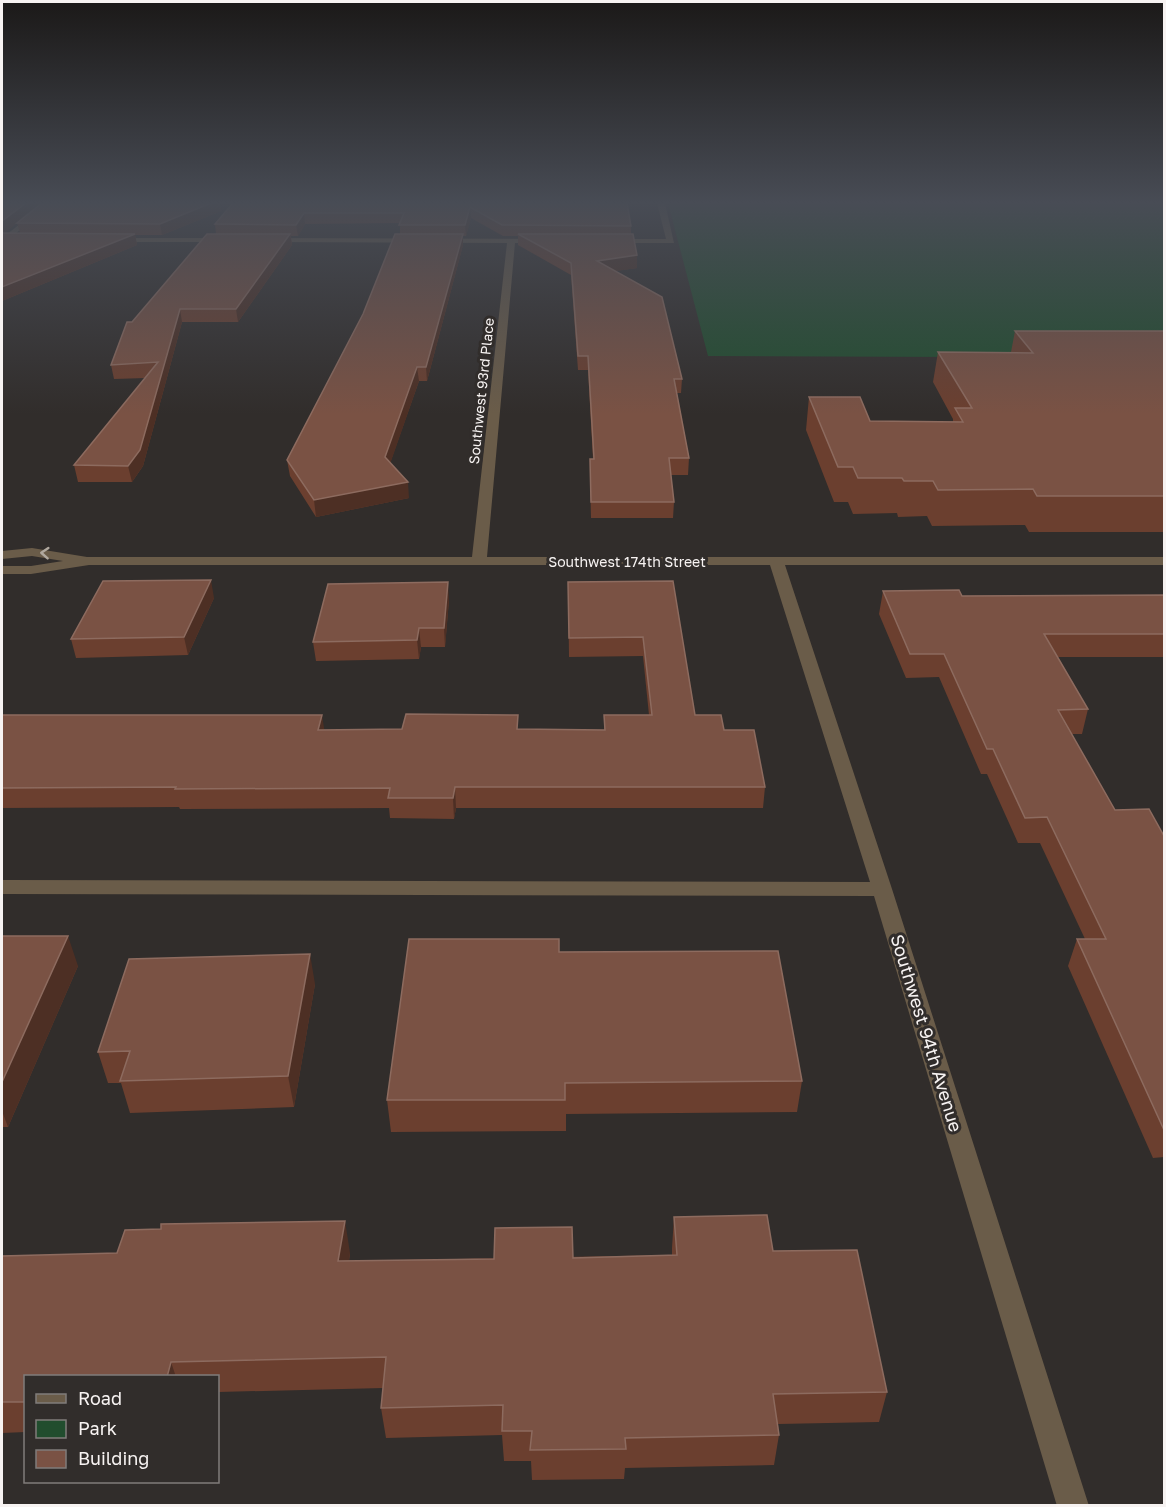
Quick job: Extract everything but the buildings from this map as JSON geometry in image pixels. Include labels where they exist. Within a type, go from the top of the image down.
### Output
[{"type":"street","name":"Southwest 93rd Place","points":[[479,561],[508,273]]},
{"type":"street","name":"Southwest 174th Street","points":[[2,555],[53,554],[89,561]]},
{"type":"street","name":"Southwest 174th Street","points":[[2,570],[31,570],[89,561],[1164,561]]},
{"type":"street","name":"Southwest 94th Avenue","points":[[776,561],[882,889],[1073,1506]]},
{"type":"street","points":[[2,887],[882,889]]},
{"type":"green space","points":[[686,273],[1164,273],[1164,358],[708,356]]}]
